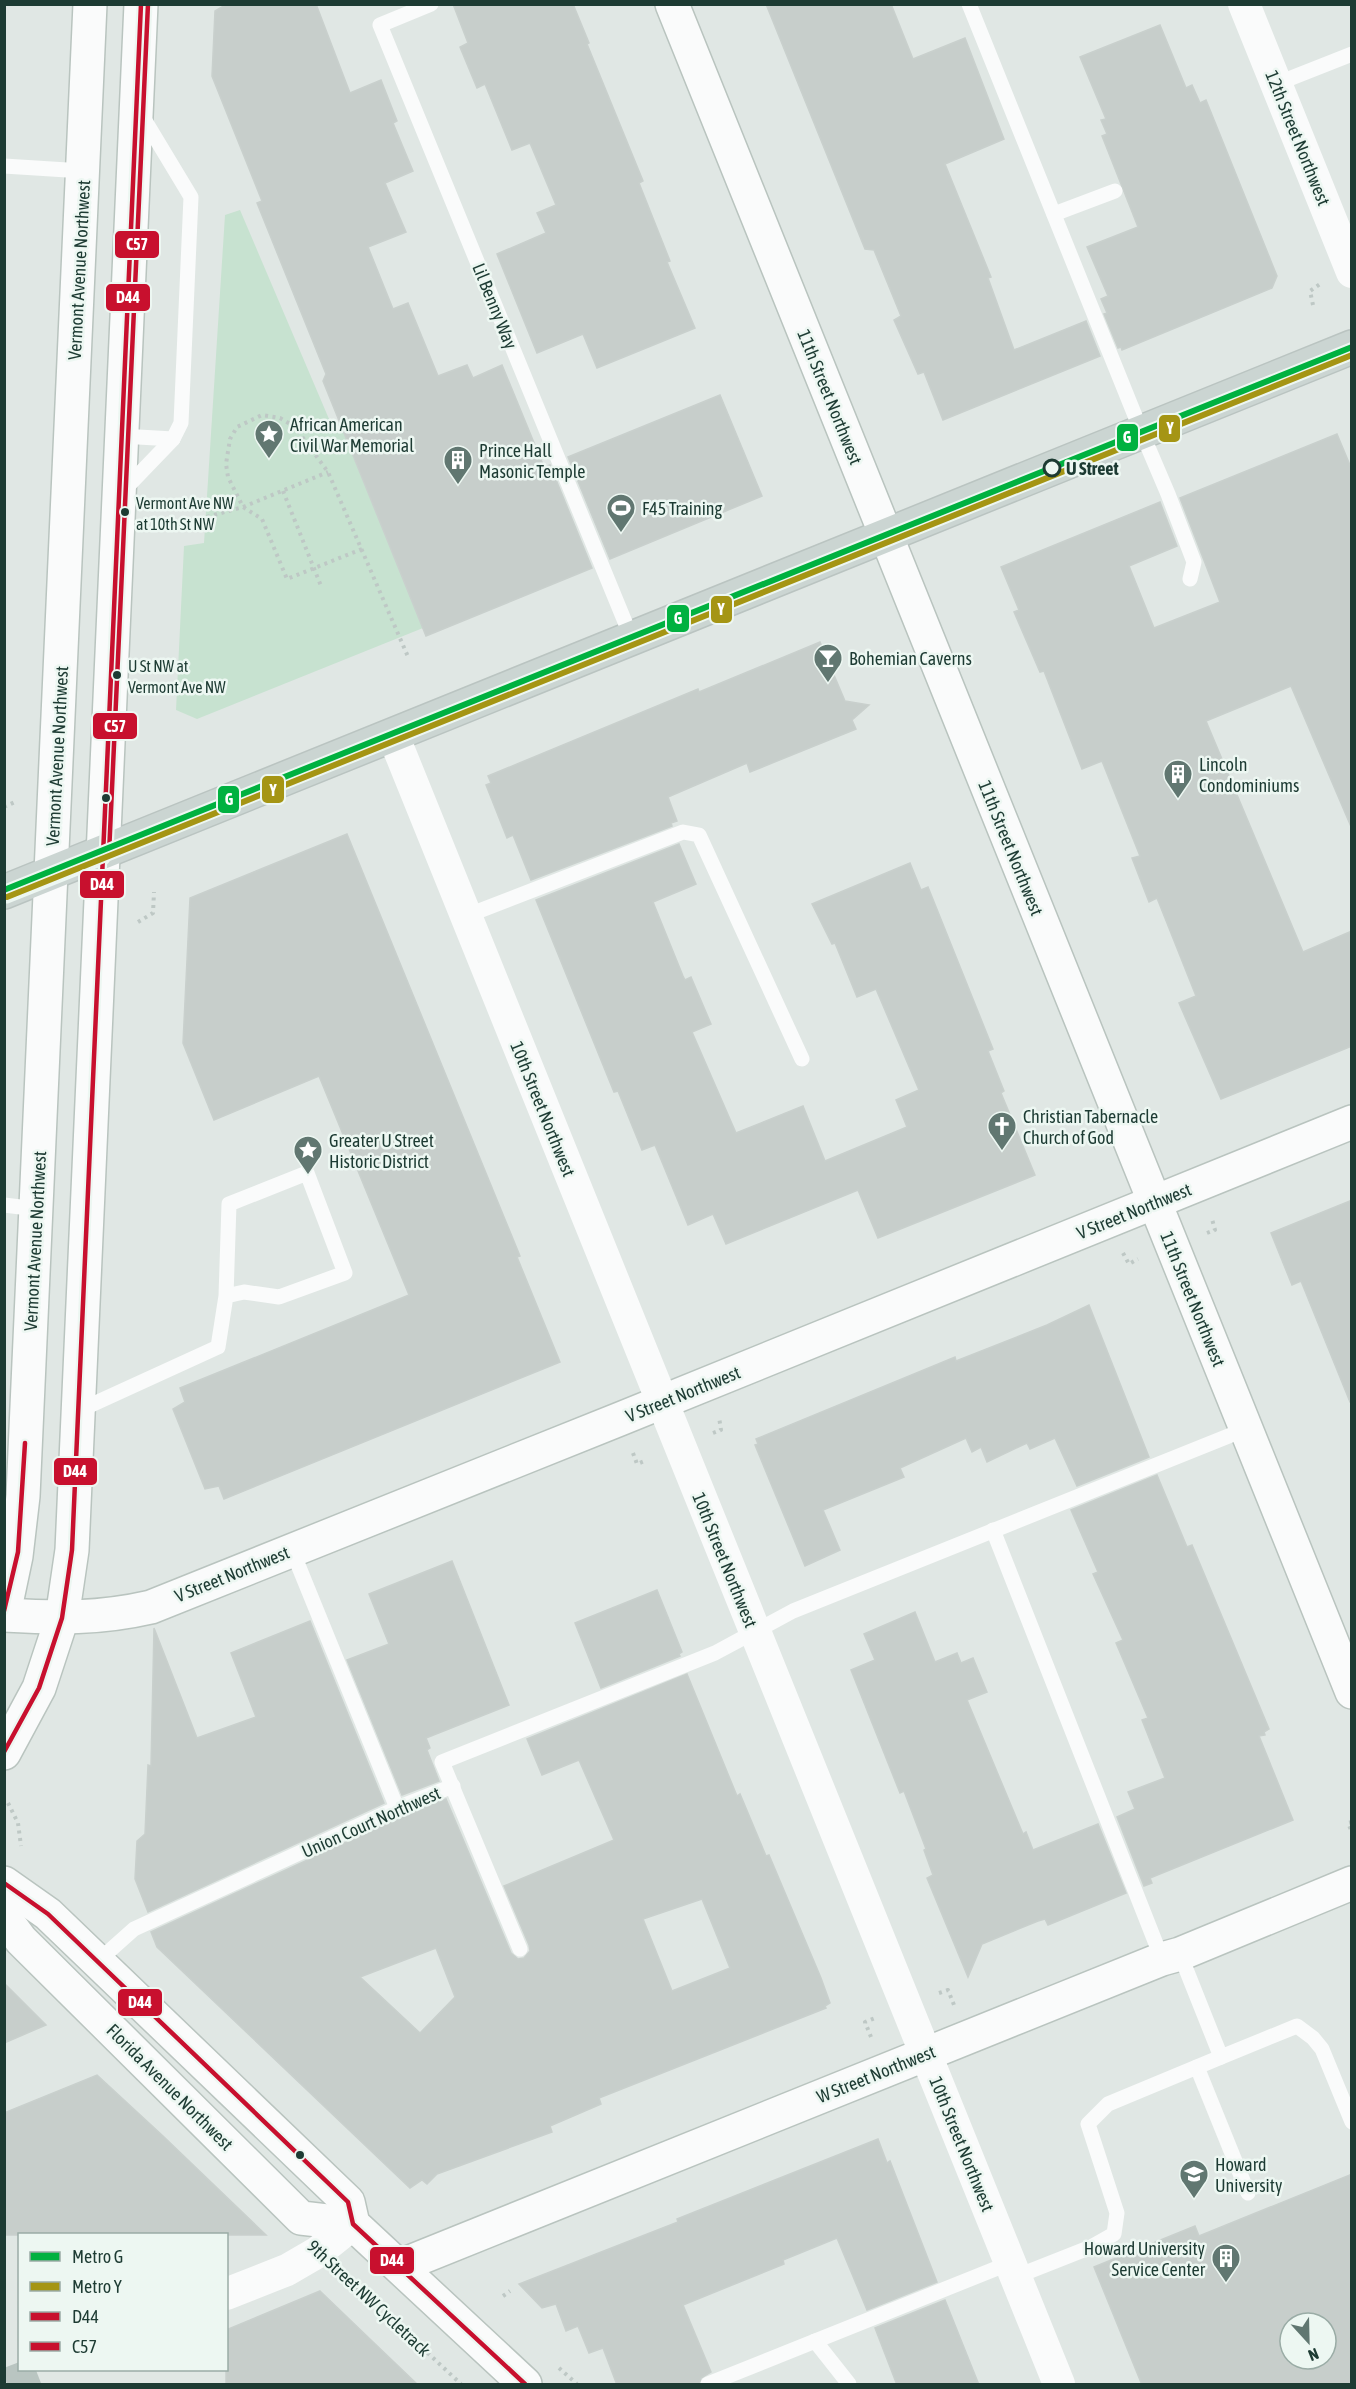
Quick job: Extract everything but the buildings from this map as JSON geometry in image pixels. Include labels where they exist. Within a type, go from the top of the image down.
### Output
[{"type":"main road","points":[[4,892],[1352,347]]},
{"type":"street","name":"Vermont Avenue Northwest","points":[[4,1614],[16,1556],[23,1496],[90,4]]},
{"type":"street","points":[[4,1753],[39,1688],[62,1618],[72,1550],[141,4]]},
{"type":"street","name":"11th Street Northwest","points":[[672,4],[1352,1692]]},
{"type":"street","name":"12th Street Northwest","points":[[1244,4],[1276,84],[1337,277]]},
{"type":"street","points":[[71,434],[121,436]]},
{"type":"street","name":"10th Street Northwest","points":[[393,735],[1059,2385]]},
{"type":"street","name":"V Street Northwest","points":[[4,1614],[62,1618],[117,1615],[151,1607],[1352,1122]]},
{"type":"street","points":[[4,1883],[48,1914],[348,2202],[353,2224],[525,2385]]},
{"type":"street","name":"W Street Northwest","points":[[400,2266],[1352,1883]]},
{"type":"street","name":"Florida Avenue Northwest","points":[[4,1917],[21,1940],[301,2218],[353,2224]]},
{"type":"street","points":[[228,2294],[287,2270],[318,2252],[353,2224]]},
{"type":"lane","name":"Lil Benny Way","points":[[431,4],[380,25],[632,639]]},
{"type":"lane","points":[[969,4],[1172,502],[1194,562],[1190,579]]},
{"type":"lane","points":[[1276,84],[1352,54]]},
{"type":"lane","points":[[118,495],[173,439],[181,423],[191,197],[136,105]]},
{"type":"lane","points":[[4,166],[83,171]]},
{"type":"lane","points":[[1054,214],[1115,191]]},
{"type":"lane","points":[[121,436],[173,439]]},
{"type":"lane","points":[[466,916],[683,832],[699,835],[802,1059]]},
{"type":"lane","points":[[78,1411],[218,1347],[226,1296],[229,1204],[307,1173],[345,1273],[279,1297],[244,1292],[226,1296]]},
{"type":"lane","points":[[4,1205],[37,1209]]},
{"type":"lane","points":[[754,1632],[793,1611],[1246,1429]]},
{"type":"lane","points":[[993,1530],[1171,1957],[1221,2057]]},
{"type":"lane","points":[[292,1550],[397,1808]]},
{"type":"lane","name":"Union Court Northwest","points":[[97,1962],[134,1929],[397,1808],[453,1786],[442,1762],[715,1653],[754,1632]]},
{"type":"lane","points":[[453,1786],[520,1949]]},
{"type":"lane","points":[[708,2385],[814,2341],[1013,2270],[1091,2247],[1114,2234],[1117,2213],[1088,2124],[1108,2104],[1221,2057],[1297,2026],[1313,2038],[1322,2049],[1352,2122]]},
{"type":"lane","points":[[1197,2067],[1248,2193]]},
{"type":"lane","points":[[814,2341],[849,2385]]},
{"type":"path","points":[[1313,305],[1310,291],[1337,277]]},
{"type":"path","points":[[362,549],[287,579],[262,519],[243,507],[228,477],[226,453],[237,427],[262,415],[280,418],[295,427],[328,472],[362,549],[409,659]]},
{"type":"path","points":[[178,525],[243,507],[328,472]]},
{"type":"path","points":[[283,491],[321,586]]},
{"type":"path","points":[[4,807],[20,800]]},
{"type":"path","points":[[136,923],[153,913],[154,892]]},
{"type":"path","points":[[1201,1235],[1215,1230],[1211,1215]]},
{"type":"path","points":[[1122,1252],[1129,1264],[1142,1258]]},
{"type":"path","points":[[709,1435],[722,1430],[718,1413]]},
{"type":"path","points":[[631,1449],[637,1464],[653,1457]]},
{"type":"path","points":[[8,1803],[18,1823],[21,1846]]},
{"type":"path","points":[[1352,1822],[1348,1823],[1352,1832]]},
{"type":"path","points":[[932,1996],[948,1990],[954,2006]]},
{"type":"path","points":[[871,2037],[865,2022],[879,2016]]},
{"type":"path","name":"9th Street NW Cycletrack","points":[[318,2252],[461,2385]]},
{"type":"path","points":[[503,2296],[510,2291]]},
{"type":"green space","points":[[240,210],[332,426],[340,424],[423,628],[197,719],[176,710],[184,546],[204,543],[225,215]]},
{"type":"tunnel","points":[[7,2384],[40,2371]]},
{"type":"metro line","name":"G","points":[[4,890],[1352,347]]},
{"type":"metro line","name":"Y","points":[[7,897],[1352,355]]},
{"type":"transit line","name":"D44","points":[[4,1752],[39,1688],[62,1618],[72,1550],[141,4]]},
{"type":"transit line","name":"C57","points":[[7,899],[105,860],[109,854],[148,4]]},
{"type":"transit line","name":"D44","points":[[4,1611],[18,1552],[25,1443]]},
{"type":"transit line","name":"D44","points":[[4,1883],[48,1914],[348,2202],[353,2224],[525,2384]]},
{"type":"place","name":"African American Civil War Memorial","points":[[269,460]]},
{"type":"place","name":"U Street","points":[[1052,468]]},
{"type":"place","name":"Prince Hall Masonic Temple","points":[[458,486]]},
{"type":"place","name":"Vermont Ave NW at 10th St NW","points":[[125,512]]},
{"type":"place","name":"F45 Training","points":[[621,534]]},
{"type":"place","name":"U St NW at Vermont Ave NW","points":[[117,675]]},
{"type":"place","name":"Bohemian Caverns","points":[[828,684]]},
{"type":"place","name":"Lincoln Condominiums","points":[[1178,800]]},
{"type":"place","name":"Christian Tabernacle Church of God","points":[[1002,1152]]},
{"type":"place","name":"Greater U Street Historic District","points":[[308,1176]]},
{"type":"place","name":"Howard University","points":[[1194,2200]]},
{"type":"place","name":"Howard University Service Center","points":[[1226,2284]]}]
